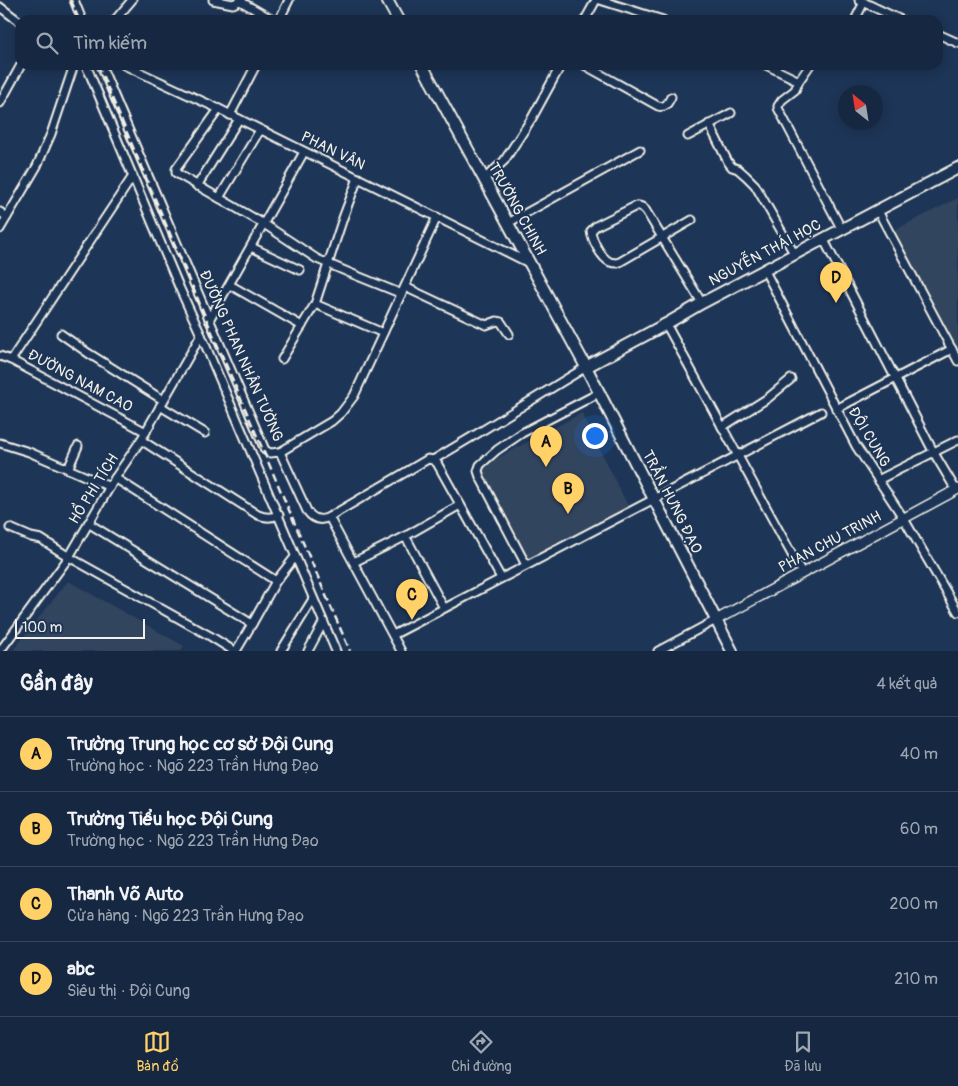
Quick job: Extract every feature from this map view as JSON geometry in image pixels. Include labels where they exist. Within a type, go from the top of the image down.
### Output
[{"type":"main road","points":[[387,0],[395,15]]},
{"type":"main road","name":"TRƯỜNG CHINH","points":[[425,70],[586,367]]},
{"type":"main road","name":"NGUYỄN THÁI HỌC","points":[[586,367],[702,303],[958,168]]},
{"type":"main road","name":"TRẦN HƯNG ĐẠO","points":[[586,367],[732,651]]},
{"type":"street","points":[[74,0],[80,15]]},
{"type":"street","points":[[119,15],[132,0]]},
{"type":"street","points":[[212,0],[233,4],[241,1],[265,15]]},
{"type":"street","points":[[282,15],[289,0]]},
{"type":"street","points":[[588,15],[596,0]]},
{"type":"street","points":[[600,0],[647,15]]},
{"type":"street","points":[[857,15],[861,1],[890,15]]},
{"type":"street","points":[[0,8],[15,18]]},
{"type":"street","points":[[943,36],[958,43]]},
{"type":"street","points":[[1,98],[18,70]]},
{"type":"street","points":[[0,229],[37,166],[51,134],[72,70]]},
{"type":"street","points":[[88,70],[336,651]]},
{"type":"street","name":"ĐƯỜNG PHAN NHÂN TƯỜNG","points":[[103,70],[265,450],[270,453],[280,452],[311,516],[319,520],[329,517]]},
{"type":"street","name":"PHAN VÂN","points":[[135,70],[219,109],[530,263]]},
{"type":"street","points":[[230,115],[253,70]]},
{"type":"street","points":[[484,179],[504,161],[532,118],[557,70]]},
{"type":"street","points":[[593,70],[658,106],[667,105],[671,97]]},
{"type":"street","points":[[776,70],[798,81]]},
{"type":"street","points":[[806,70],[798,81],[795,90],[782,100],[778,108],[842,230]]},
{"type":"street","points":[[219,109],[176,169],[178,176],[264,224],[317,259],[402,294]]},
{"type":"street","points":[[688,136],[731,112]]},
{"type":"street","points":[[197,186],[239,119]]},
{"type":"street","points":[[709,124],[728,162],[755,185],[794,255]]},
{"type":"street","points":[[219,198],[260,130]]},
{"type":"street","points":[[508,223],[640,150]]},
{"type":"street","points":[[209,320],[304,152]]},
{"type":"street","points":[[12,360],[133,176]]},
{"type":"street","points":[[282,359],[314,304],[358,178]]},
{"type":"street","points":[[692,220],[662,237],[618,263],[612,263],[600,252],[592,238],[591,231],[596,226],[639,206],[646,211],[662,237],[702,303]]},
{"type":"street","points":[[878,211],[958,361]]},
{"type":"street","points":[[0,212],[7,217]]},
{"type":"street","points":[[280,452],[332,421],[348,405],[354,396],[437,217]]},
{"type":"street","points":[[824,240],[934,453],[957,490]]},
{"type":"street","points":[[251,247],[300,270]]},
{"type":"street","name":"ĐỘI CUNG","points":[[764,271],[856,446],[904,519],[958,612]]},
{"type":"street","points":[[230,285],[302,326]]},
{"type":"street","points":[[405,287],[486,325],[497,321],[501,322],[509,334]]},
{"type":"street","points":[[314,304],[383,333]]},
{"type":"street","points":[[666,324],[802,573]]},
{"type":"street","points":[[61,334],[204,433]]},
{"type":"street","name":"HỒ PHI TÍCH","points":[[0,651],[69,557],[115,478],[146,432],[201,335]]},
{"type":"street","points":[[836,409],[952,349]]},
{"type":"street","name":"ĐƯỜNG NAM CAO","points":[[0,356],[12,360],[146,432]]},
{"type":"street","points":[[433,460],[586,367]]},
{"type":"street","points":[[722,427],[768,398],[791,379]]},
{"type":"street","points":[[526,565],[480,477],[478,471],[480,465],[497,450],[522,433],[599,393]]},
{"type":"street","points":[[393,635],[821,412]]},
{"type":"street","points":[[141,440],[258,515],[272,518],[279,515]]},
{"type":"street","points":[[878,480],[958,440]]},
{"type":"street","points":[[0,443],[29,452],[110,487]]},
{"type":"street","points":[[68,469],[78,446]]},
{"type":"street","points":[[401,651],[329,517],[428,459],[433,460],[437,463],[501,578]]},
{"type":"street","points":[[115,478],[276,580]]},
{"type":"street","name":"PHAN CHU TRINH","points":[[716,620],[957,490]]},
{"type":"street","points":[[354,562],[404,537],[460,505]]},
{"type":"street","points":[[88,523],[252,624]]},
{"type":"street","points":[[10,528],[41,539],[69,557],[238,650],[276,580],[295,556]]},
{"type":"street","points":[[404,537],[408,541],[444,608]]},
{"type":"street","points":[[281,651],[313,599]]},
{"type":"street","points":[[658,651],[716,620]]},
{"type":"street","points":[[308,651],[323,623]]},
{"type":"shaded area","points":[[958,198],[958,355],[893,231]]},
{"type":"shaded area","points":[[582,413],[629,508],[528,561],[482,476],[484,466]]},
{"type":"shaded area","points":[[68,581],[184,646],[181,651],[17,651],[14,649]]},
{"type":"railway","points":[[71,0],[77,15]]},
{"type":"railway","points":[[100,70],[350,651]]},
{"type":"place","name":"abc","points":[[836,303]]},
{"type":"place","name":"Trường Trung học cơ sở Đội Cung","points":[[546,467]]},
{"type":"place","name":"Trường Tiểu học Đội Cung","points":[[568,514]]},
{"type":"place","name":"Thanh Võ Auto","points":[[412,620]]}]
